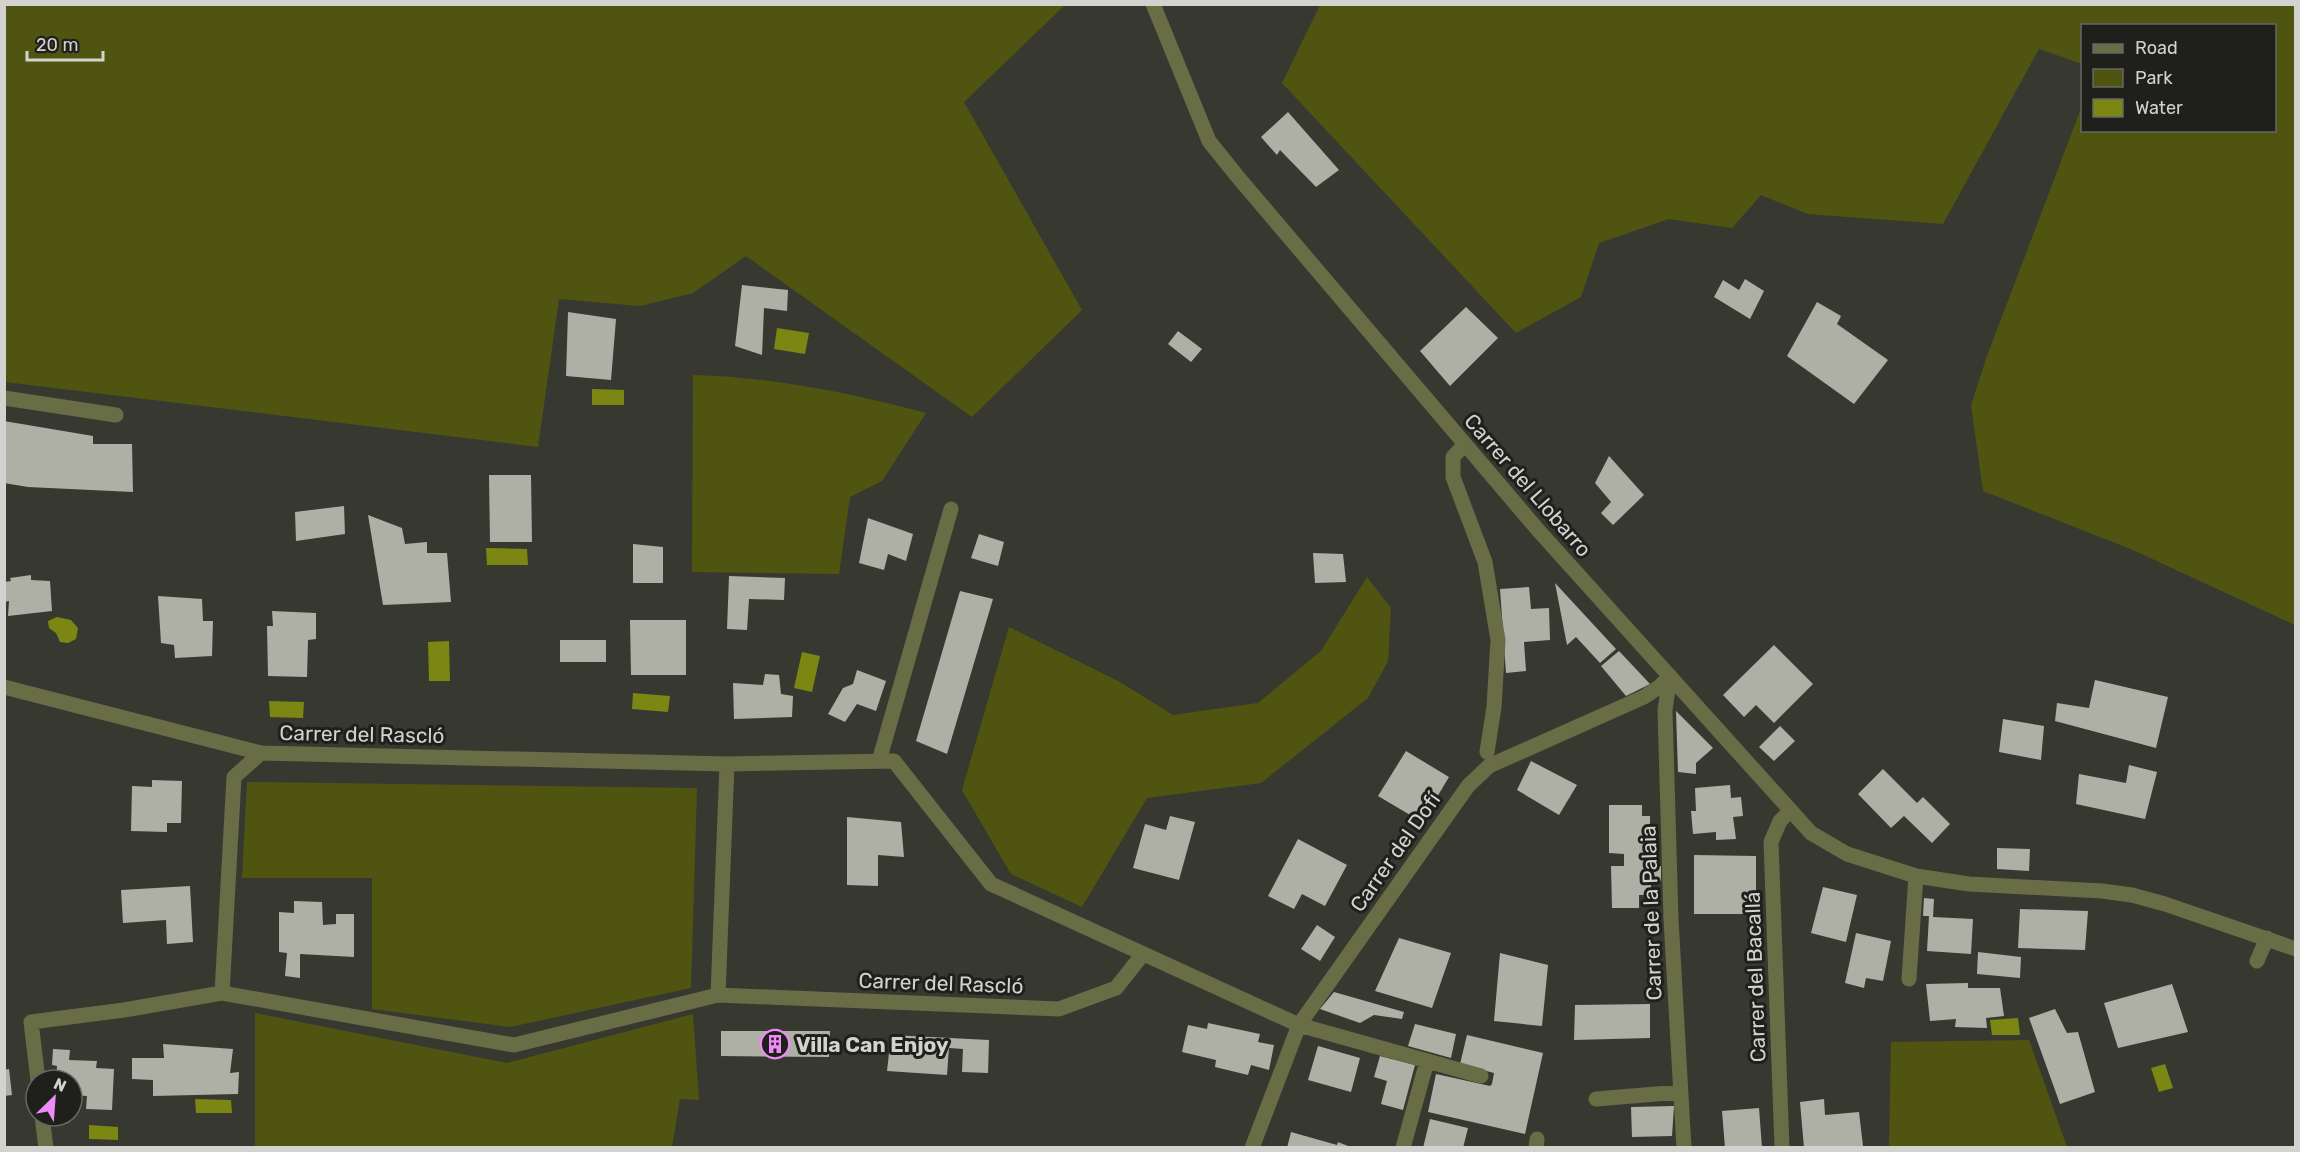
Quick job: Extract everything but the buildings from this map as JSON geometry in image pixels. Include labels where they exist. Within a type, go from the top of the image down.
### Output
[{"type":"street","name":"Carrer del Llobarro","points":[[1153,4],[1209,141],[1538,530],[1811,833],[1847,854],[1916,876],[1969,884],[2102,891],[2132,895],[2165,904],[2295,949]]},
{"type":"street","points":[[4,398],[116,415]]},
{"type":"street","points":[[1466,444],[1453,457],[1453,477],[1485,562],[1497,640],[1494,707],[1487,752]]},
{"type":"street","points":[[879,761],[951,509]]},
{"type":"street","name":"Carrer del Dofí","points":[[1252,1148],[1299,1025],[1479,773],[1500,761],[1644,697],[1670,676]]},
{"type":"street","name":"Carrer de la Palaia","points":[[1670,676],[1665,710],[1671,919],[1684,1148]]},
{"type":"street","name":"Carrer del Rascló","points":[[4,687],[261,753],[727,764],[894,761],[991,884],[1299,1025],[1481,1076]]},
{"type":"street","points":[[222,993],[234,777],[261,753]]},
{"type":"street","points":[[718,995],[727,764]]},
{"type":"street","name":"Carrer del Bacallá","points":[[1782,1148],[1771,842],[1780,821],[1790,811]]},
{"type":"street","points":[[1909,978],[1916,876]]},
{"type":"street","points":[[2257,961],[2267,938]]},
{"type":"street","name":"Carrer del Rascló","points":[[37,1068],[31,1022],[124,1010],[222,993],[514,1045],[718,995],[1059,1009],[1116,988],[1143,954]]},
{"type":"street","points":[[1403,1148],[1427,1061]]},
{"type":"street","points":[[1596,1099],[1680,1092]]},
{"type":"street","points":[[44,1128],[46,1148]]},
{"type":"green space","points":[[5,4],[1065,5],[964,102],[1082,310],[972,417],[746,256],[693,293],[640,306],[559,299],[538,447],[5,382]]},
{"type":"green space","points":[[1320,5],[2295,5],[2295,625],[2133,550],[1983,491],[1971,405],[1987,356],[2081,109],[2081,132],[2276,132],[2276,24],[2081,24],[2081,64],[2039,49],[1943,224],[1808,214],[1761,195],[1732,228],[1669,219],[1599,243],[1581,297],[1516,333],[1282,83]]},
{"type":"green space","points":[[693,375],[723,376],[811,387],[926,413],[882,481],[850,497],[839,574],[692,572]]},
{"type":"green space","points":[[1367,577],[1391,608],[1388,661],[1368,698],[1261,783],[1147,798],[1082,907],[1011,874],[962,790],[1009,627],[1120,682],[1173,715],[1258,703],[1321,651]]},
{"type":"green space","points":[[247,782],[697,788],[691,988],[510,1027],[372,1009],[372,878],[242,878]]},
{"type":"green space","points":[[255,1013],[507,1063],[693,1014],[699,1100],[680,1099],[672,1147],[255,1147]]},
{"type":"green space","points":[[2029,1040],[2067,1147],[1889,1147],[1891,1042]]},
{"type":"water","points":[[777,328],[809,333],[805,354],[774,349]]},
{"type":"water","points":[[592,389],[624,390],[624,405],[592,405]]},
{"type":"water","points":[[486,548],[527,549],[528,565],[487,565]]},
{"type":"water","points":[[57,617],[71,620],[78,628],[76,639],[68,643],[60,642],[56,633],[49,628],[48,621]]},
{"type":"water","points":[[449,641],[450,681],[429,681],[428,642]]},
{"type":"water","points":[[802,652],[820,656],[812,692],[794,688]]},
{"type":"water","points":[[633,693],[670,696],[668,712],[632,709]]},
{"type":"water","points":[[269,701],[304,702],[303,718],[270,717]]},
{"type":"water","points":[[2018,1018],[2020,1035],[1992,1035],[1990,1020]]},
{"type":"water","points":[[2165,1064],[2173,1088],[2159,1092],[2151,1068]]},
{"type":"water","points":[[195,1099],[231,1100],[232,1113],[196,1113]]},
{"type":"water","points":[[89,1125],[118,1127],[118,1140],[89,1139]]},
{"type":"place","name":"Villa Can Enjoy","points":[[775,1044]]}]
